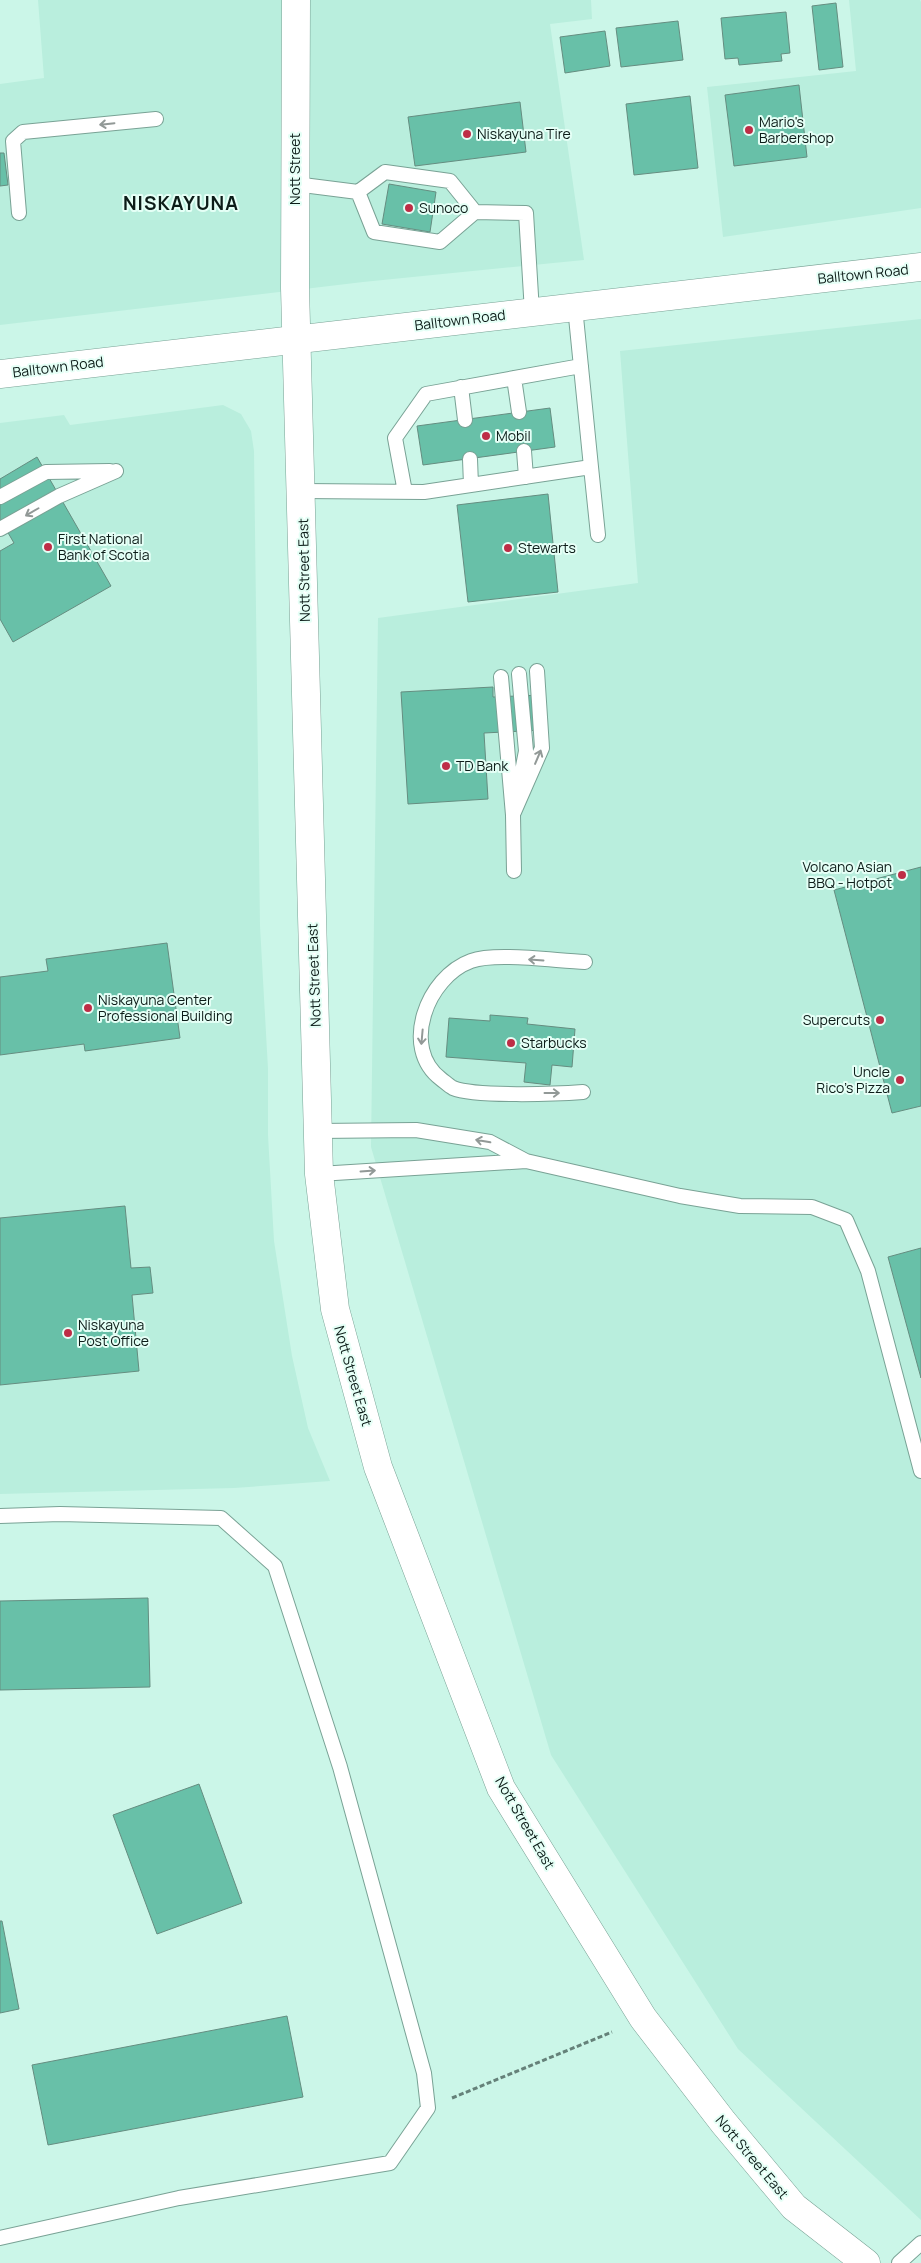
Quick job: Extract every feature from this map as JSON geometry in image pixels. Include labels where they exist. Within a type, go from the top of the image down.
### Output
[{"type":"street","name":"Nott Street","points":[[296,0],[295,288],[298,339]]},
{"type":"street","name":"Balltown Road","points":[[0,374],[921,268]]},
{"type":"street","name":"Nott Street East","points":[[298,339],[319,1174],[334,1310],[378,1467],[501,1788],[643,2018],[723,2122],[794,2207],[866,2263]]},
{"type":"lane","points":[[19,213],[13,141],[23,132],[156,119]]},
{"type":"lane","points":[[295,184],[358,192],[385,172],[450,181],[475,212]]},
{"type":"lane","points":[[358,192],[374,232],[440,242],[475,212],[526,213],[532,312]]},
{"type":"lane","points":[[576,307],[598,535]]},
{"type":"lane","points":[[405,492],[396,438],[426,394],[581,366]]},
{"type":"lane","points":[[514,378],[519,412]]},
{"type":"lane","points":[[461,387],[465,420]]},
{"type":"lane","points":[[524,451],[526,477]]},
{"type":"lane","points":[[470,458],[471,485]]},
{"type":"lane","points":[[302,491],[424,492],[591,467]]},
{"type":"lane","points":[[0,497],[46,472],[116,471],[59,496],[0,528]]},
{"type":"lane","points":[[513,815],[542,748],[537,671]]},
{"type":"lane","points":[[513,815],[526,751],[519,674]]},
{"type":"lane","points":[[501,677],[513,815],[514,871]]},
{"type":"lane","points":[[583,1092],[479,1093],[453,1088],[434,1073],[421,1047],[423,1020],[430,997],[447,974],[471,961],[497,957],[585,962]]},
{"type":"lane","points":[[318,1131],[416,1130],[490,1142],[526,1161],[680,1196],[740,1206],[812,1207],[846,1220],[868,1271],[921,1471]]},
{"type":"lane","points":[[319,1174],[526,1161]]},
{"type":"lane","points":[[0,1516],[60,1514],[221,1518],[275,1566],[340,1767],[424,2073],[428,2108],[390,2163],[179,2198],[0,2238]]},
{"type":"lane","points":[[899,2263],[921,2243]]},
{"type":"path","points":[[428,2108],[643,2018]]},
{"type":"shaded area","points":[[38,0],[591,0],[592,19],[550,24],[584,260],[363,282],[0,325],[0,84],[44,78]]},
{"type":"shaded area","points":[[849,0],[920,0],[921,2],[921,208],[723,237],[707,87],[856,71]]},
{"type":"shaded area","points":[[921,319],[921,2220],[738,2049],[551,1755],[371,1147],[378,618],[638,583],[620,351]]},
{"type":"shaded area","points":[[223,405],[241,414],[251,431],[254,451],[260,926],[268,1069],[268,1135],[274,1241],[292,1356],[308,1428],[330,1481],[234,1488],[0,1494],[0,423],[64,415],[70,425]]},
{"type":"building","points":[[836,3],[843,67],[819,70],[812,6]]},
{"type":"building","points":[[786,12],[790,53],[781,54],[782,61],[739,65],[738,58],[725,59],[721,18]]},
{"type":"building","points":[[678,21],[683,60],[621,67],[616,28]]},
{"type":"building","points":[[605,31],[610,66],[565,73],[560,37]]},
{"type":"building","points":[[799,85],[807,157],[734,166],[725,95]]},
{"type":"building","points":[[690,96],[698,168],[634,175],[626,104]]},
{"type":"building","name":"Niskayuna Tire","points":[[520,102],[526,152],[415,166],[408,117]]},
{"type":"building","points":[[0,153],[4,153],[8,185],[0,186]]},
{"type":"building","name":"Sunoco","points":[[389,184],[436,192],[430,232],[382,224]]},
{"type":"building","name":"Mobil","points":[[550,408],[555,447],[423,465],[417,426]]},
{"type":"building","name":"First National Bank of Scotia","points":[[37,457],[111,586],[13,642],[0,619],[0,551],[14,543],[0,519],[0,479]]},
{"type":"building","name":"Stewarts","points":[[548,494],[558,592],[468,602],[457,505]]},
{"type":"building","name":"TD Bank","points":[[493,687],[493,697],[541,695],[543,730],[484,733],[488,799],[408,804],[401,692]]},
{"type":"building","points":[[921,867],[921,1106],[892,1113],[834,890]]},
{"type":"building","name":"Niskayuna Center Professional Building","points":[[167,943],[180,1038],[85,1051],[84,1044],[0,1055],[0,977],[48,971],[46,959]]},
{"type":"building","name":"Starbucks","points":[[490,1015],[528,1018],[527,1024],[575,1029],[572,1067],[552,1065],[550,1085],[524,1082],[526,1063],[446,1057],[449,1018],[490,1021]]},
{"type":"building","name":"Niskayuna Post Office","points":[[125,1206],[131,1268],[150,1267],[153,1293],[132,1295],[139,1371],[0,1385],[0,1218]]},
{"type":"building","points":[[921,1248],[921,1378],[888,1257]]},
{"type":"building","points":[[148,1598],[150,1687],[0,1690],[0,1601]]},
{"type":"building","points":[[199,1784],[242,1903],[157,1934],[113,1815]]},
{"type":"building","points":[[0,1921],[2,1921],[19,2009],[0,2013]]},
{"type":"building","points":[[287,2016],[303,2097],[48,2145],[32,2065]]},
{"type":"place","name":"Mario's Barbershop","points":[[749,130]]},
{"type":"place","name":"Niskayuna Tire","points":[[467,134]]},
{"type":"place","name":"Sunoco","points":[[409,208]]},
{"type":"place","name":"Mobil","points":[[486,436]]},
{"type":"place","name":"First National Bank of Scotia","points":[[48,547]]},
{"type":"place","name":"Stewarts","points":[[508,548]]},
{"type":"place","name":"TD Bank","points":[[446,766]]},
{"type":"place","name":"Volcano Asian BBQ - Hotpot","points":[[902,875]]},
{"type":"place","name":"Niskayuna Center Professional Building","points":[[88,1008]]},
{"type":"place","name":"Supercuts","points":[[880,1020]]},
{"type":"place","name":"Starbucks","points":[[511,1043]]},
{"type":"place","name":"Uncle Rico's Pizza","points":[[900,1080]]},
{"type":"place","name":"Niskayuna Post Office","points":[[68,1333]]},
{"type":"district","name":"NISKAYUNA","points":[[181,203]]}]
